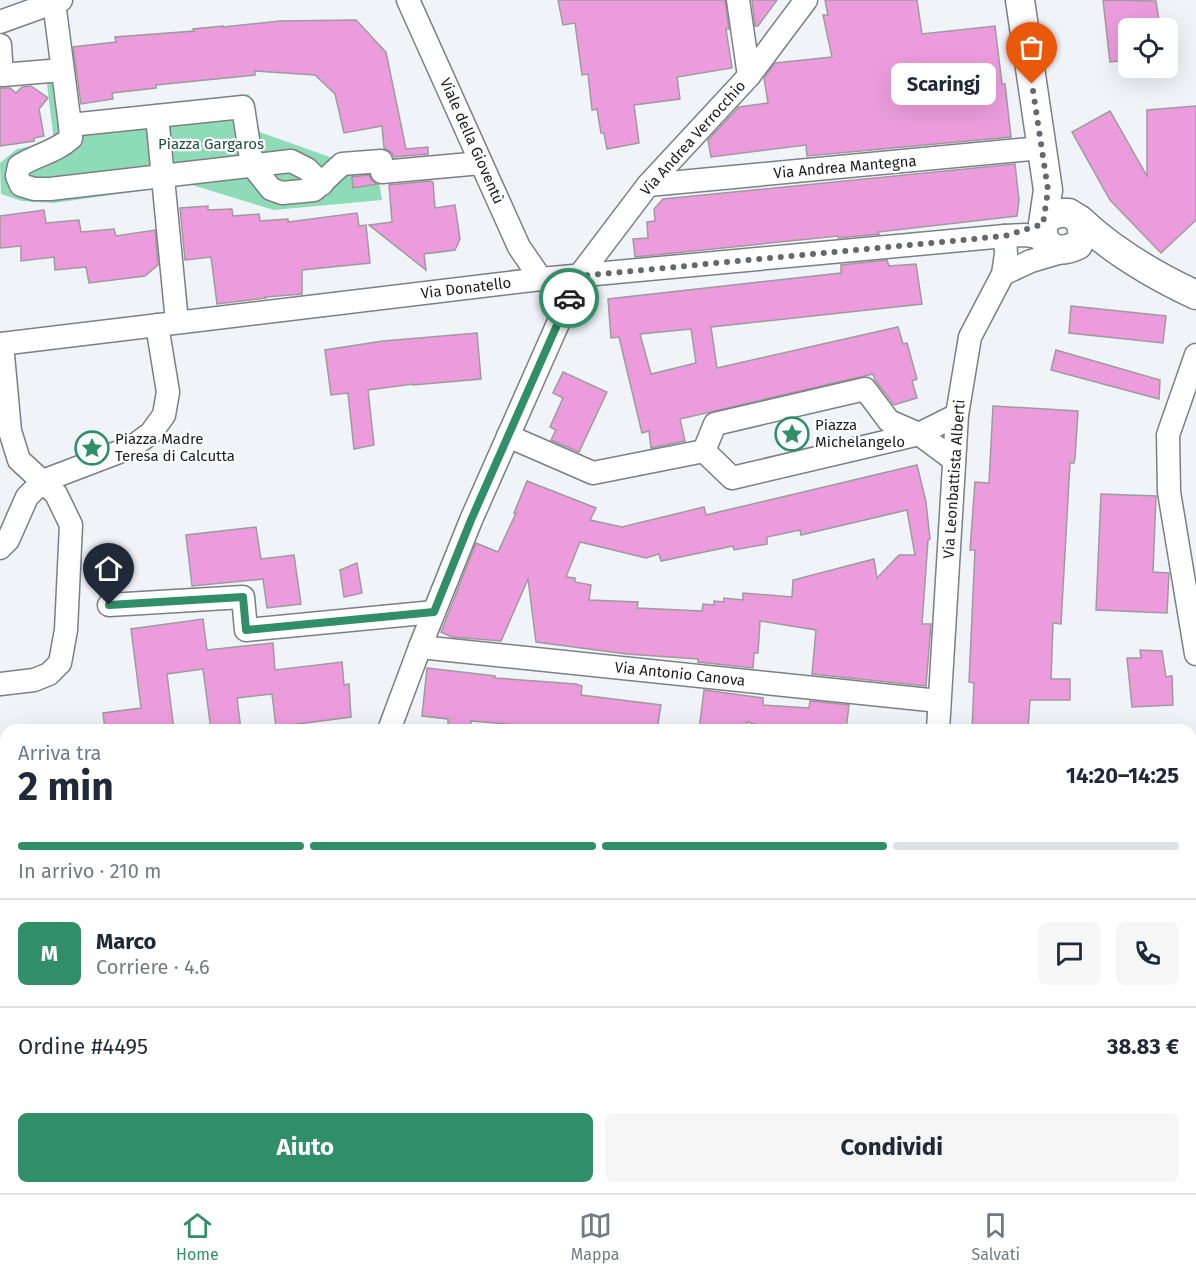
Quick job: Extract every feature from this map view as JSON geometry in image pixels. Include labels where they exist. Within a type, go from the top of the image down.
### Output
[{"type":"main road","points":[[1020,0],[1041,148],[1059,237],[1111,247],[1155,275],[1196,295]]},
{"type":"street","name":"Viale della Gioventù","points":[[408,0],[519,247],[542,279]]},
{"type":"street","points":[[738,0],[749,76]]},
{"type":"street","name":"Via Andrea Verrocchio","points":[[391,724],[434,612],[579,276],[648,186],[749,76],[806,0]]},
{"type":"street","points":[[0,22],[57,1],[62,70],[71,138],[61,147],[29,159],[19,166],[18,176],[21,185],[34,189],[50,189],[291,161],[307,169],[322,184]]},
{"type":"street","points":[[0,45],[2,75],[62,70]]},
{"type":"street","points":[[70,125],[243,107],[252,165],[271,189],[282,193],[314,190],[342,164],[381,161],[382,172],[481,163]]},
{"type":"street","points":[[0,548],[8,540],[27,497],[44,481],[132,447],[151,433],[164,415],[168,392],[167,324],[163,175],[158,116]]},
{"type":"street","name":"Via Andrea Mantegna","points":[[648,186],[1041,148]]},
{"type":"street","points":[[1005,236],[1059,237]]},
{"type":"street","name":"Via Donatello","points":[[1,344],[542,279],[1005,236]]},
{"type":"street","name":"Via Leonbattista Alberti","points":[[938,724],[957,415],[970,337],[1003,274],[1006,254],[1005,236]]},
{"type":"street","points":[[1003,274],[1030,261],[1059,237]]},
{"type":"street","points":[[0,684],[34,680],[50,674],[60,663],[64,647],[71,525],[56,494],[19,460],[10,431],[1,344]]},
{"type":"street","points":[[1194,366],[1168,435],[1169,492],[1196,654]]},
{"type":"street","points":[[704,451],[715,424],[865,389],[889,421],[919,434],[954,460]]},
{"type":"street","points":[[704,451],[732,478],[919,434],[957,415]]},
{"type":"street","points":[[508,436],[593,473],[704,451]]},
{"type":"street","points":[[109,605],[243,597],[246,630],[434,612]]},
{"type":"street","name":"Via Antonio Canova","points":[[420,647],[939,701]]},
{"type":"green space","name":"Piazza Gargaros","points":[[66,74],[73,114],[249,94],[254,130],[338,160],[375,155],[382,200],[274,210],[189,184],[54,203],[22,201],[1,194],[0,163],[17,149],[54,141],[46,76]]},
{"type":"building","points":[[558,0],[725,0],[729,29],[726,29],[732,68],[677,77],[680,99],[634,105],[639,143],[607,149],[604,133],[601,133],[597,109],[592,110],[588,74],[582,75],[575,23],[563,25]]},
{"type":"building","points":[[752,0],[777,0],[758,26],[755,26]]},
{"type":"building","points":[[825,0],[917,0],[922,34],[995,26],[1011,137],[807,156],[806,145],[711,157],[708,140],[739,107],[768,103],[764,78],[775,63],[832,57],[823,15],[828,15]]},
{"type":"building","points":[[1103,0],[1156,1],[1159,18],[1118,18],[1118,61],[1110,62]]},
{"type":"building","points":[[356,20],[386,52],[406,149],[428,147],[428,154],[394,157],[384,148],[382,126],[344,133],[335,94],[315,75],[255,71],[255,75],[156,85],[156,88],[112,93],[113,99],[81,104],[73,47],[116,42],[115,37],[194,31],[193,29],[223,26],[280,21]]},
{"type":"building","points":[[31,86],[48,98],[39,109],[44,136],[34,138],[34,141],[0,146],[0,88],[10,88],[16,93],[22,87]]},
{"type":"building","points":[[1196,106],[1196,220],[1161,253],[1110,200],[1072,132],[1110,111],[1147,176],[1147,110]]},
{"type":"building","points":[[1015,164],[1019,200],[1017,216],[878,232],[879,234],[838,238],[838,236],[635,257],[633,239],[648,238],[647,222],[655,221],[654,209],[663,199]]},
{"type":"building","points":[[369,175],[371,180],[377,184],[353,188],[352,177]]},
{"type":"building","points":[[433,182],[435,208],[455,205],[460,239],[455,250],[424,254],[426,270],[369,225],[392,222],[389,185]]},
{"type":"building","points":[[208,206],[208,210],[232,209],[233,216],[259,214],[260,221],[288,219],[288,222],[357,213],[359,226],[366,225],[370,263],[302,270],[302,294],[217,304],[211,257],[185,260],[180,208]]},
{"type":"building","points":[[44,210],[46,223],[79,220],[81,232],[114,229],[116,236],[155,230],[158,265],[145,276],[89,283],[86,267],[55,270],[54,257],[21,261],[21,246],[0,248],[0,216]]},
{"type":"building","points":[[887,260],[889,266],[916,264],[922,304],[711,327],[717,368],[898,327],[903,344],[907,343],[917,379],[912,381],[917,398],[894,405],[873,374],[680,419],[685,441],[651,448],[649,431],[642,433],[619,337],[611,338],[608,299],[841,273],[841,265]],"holes":[[[691,329],[696,363],[651,374],[640,334]]]},
{"type":"building","points":[[1071,306],[1166,316],[1163,343],[1069,333]]},
{"type":"building","points":[[477,333],[481,379],[368,390],[374,445],[354,449],[348,393],[331,395],[325,350],[383,341]]},
{"type":"building","points":[[1056,350],[1160,380],[1159,399],[1051,370]]},
{"type":"building","points":[[563,372],[607,392],[579,452],[551,440],[556,430],[550,427],[563,398],[553,393]]},
{"type":"building","points":[[993,406],[1078,411],[1075,458],[1074,463],[1070,463],[1061,624],[1053,623],[1051,679],[1070,679],[1070,700],[1030,700],[1028,724],[972,724],[974,683],[969,682],[975,550],[970,550],[975,482],[989,483]]},
{"type":"building","points":[[917,465],[926,502],[930,539],[928,540],[922,624],[931,624],[926,686],[812,674],[816,630],[760,621],[758,653],[754,653],[753,668],[698,662],[698,659],[627,654],[536,642],[528,579],[501,641],[452,637],[441,632],[476,543],[498,552],[516,513],[514,513],[527,481],[596,508],[590,520],[622,527],[704,507],[706,515]],"holes":[[[907,510],[915,555],[899,555],[877,578],[874,559],[793,580],[792,597],[743,593],[743,600],[724,598],[724,602],[714,601],[714,605],[703,604],[702,611],[637,608],[638,602],[589,600],[591,585],[575,582],[575,578],[566,577],[580,542],[646,558],[659,554],[661,561],[733,546],[734,550],[767,544],[767,537],[800,530],[801,535]]]},
{"type":"building","points":[[1101,494],[1156,496],[1153,572],[1169,573],[1167,613],[1096,610]]},
{"type":"building","points":[[256,527],[261,559],[294,555],[301,604],[267,608],[263,579],[192,586],[186,535]]},
{"type":"building","points":[[357,563],[362,593],[344,597],[340,570]]},
{"type":"building","points":[[203,619],[207,650],[273,643],[275,670],[342,662],[344,685],[349,684],[351,717],[298,724],[276,724],[272,694],[237,698],[240,724],[210,724],[203,669],[167,674],[173,724],[104,724],[103,713],[141,708],[131,629]]},
{"type":"building","points":[[1140,650],[1162,651],[1166,677],[1172,676],[1173,705],[1132,707],[1127,658],[1141,658]]},
{"type":"building","points":[[427,668],[495,676],[495,678],[576,684],[582,686],[581,695],[661,705],[658,724],[506,724],[471,721],[471,724],[448,724],[448,719],[422,716]]},
{"type":"building","points":[[704,690],[763,698],[763,705],[809,708],[810,701],[849,705],[847,724],[754,724],[747,722],[747,724],[700,724]]},
{"type":"way so far","points":[[569,298],[579,276],[1005,236],[1043,224],[1048,190],[1032,84]]},
{"type":"place","name":"Scaringj","points":[[1032,84]]},
{"type":"place","name":"Piazza Michelangelo","points":[[792,434]]},
{"type":"place","name":"Piazza Madre Teresa di Calcutta","points":[[92,448]]},
{"type":"route","points":[[109,605],[243,597],[246,630],[434,612],[471,520],[569,298]]}]
